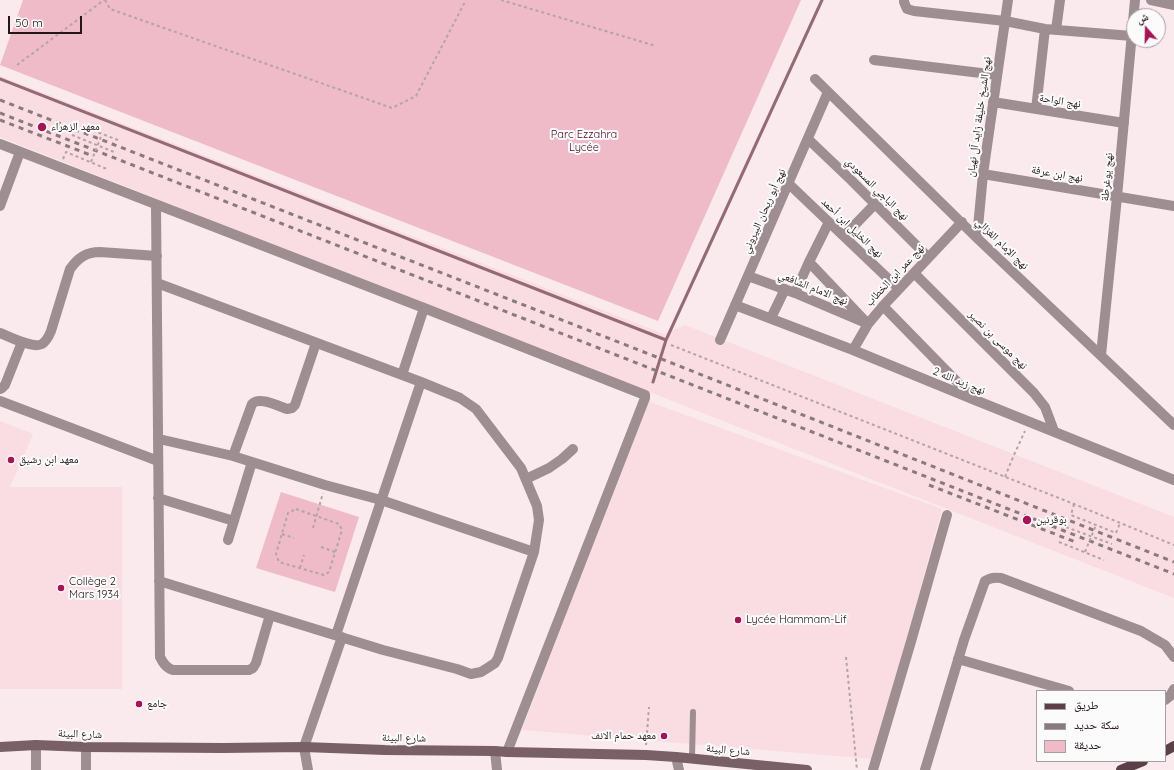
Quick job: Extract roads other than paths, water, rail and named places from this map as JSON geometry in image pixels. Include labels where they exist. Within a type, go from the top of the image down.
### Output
[{"type":"main road","name":"شارع البيئة","points":[[0,747],[36,745],[215,748],[304,747],[646,755],[807,770]]},
{"type":"main road","points":[[1121,770],[1141,762]]},
{"type":"street","points":[[904,0],[906,9],[914,11],[1005,21],[1045,29],[1126,36]]},
{"type":"street","name":"نهج الشيخ خليفة زايد آل نهيان","points":[[977,238],[983,174],[1008,0]]},
{"type":"street","points":[[1056,30],[1060,0]]},
{"type":"street","points":[[1151,0],[1174,5]]},
{"type":"street","points":[[1036,109],[1045,29]]},
{"type":"street","name":"نهج يوغرطة","points":[[1101,355],[1131,48]]},
{"type":"street","points":[[874,60],[997,75]]},
{"type":"street","name":"نهج الإمام الغزالي","points":[[815,79],[977,238],[1174,425]]},
{"type":"street","name":"نهج أبو ريحان البيروني","points":[[720,340],[828,92]]},
{"type":"street","name":"نهج الواحة","points":[[993,102],[1124,123]]},
{"type":"street","name":"نهج الباجي المسعودي","points":[[808,139],[928,257]]},
{"type":"street","points":[[0,144],[424,308],[645,396],[507,752]]},
{"type":"street","points":[[0,206],[20,152]]},
{"type":"street","name":"نهج ابن عرفة","points":[[983,174],[1174,206]]},
{"type":"street","name":"نهج الخليل ابن أحمد","points":[[789,184],[899,289]]},
{"type":"street","points":[[844,236],[875,204]]},
{"type":"street","points":[[156,205],[160,657],[165,666],[173,670],[249,670],[253,668],[256,663],[270,615]]},
{"type":"street","points":[[795,293],[829,222]]},
{"type":"street","name":"نهج عمر ابن الخطاب","points":[[853,350],[868,324],[883,306],[962,222]]},
{"type":"street","points":[[0,333],[32,346],[42,344],[48,338],[70,269],[83,255],[92,252],[100,252],[156,256]]},
{"type":"street","points":[[809,262],[868,324]]},
{"type":"street","name":"نهج موسى بن نصير","points":[[914,273],[1034,393],[1045,407],[1054,432]]},
{"type":"street","name":"نهج الامام الشافعي","points":[[748,276],[785,289],[868,324]]},
{"type":"street","points":[[157,283],[460,398],[476,409],[521,468],[537,506],[539,520],[534,552],[498,658],[495,663],[481,672],[471,674],[383,650],[159,582]]},
{"type":"street","points":[[772,318],[785,289]]},
{"type":"street","name":"نهج زيد الله 2","points":[[735,304],[853,350],[1174,480]]},
{"type":"street","points":[[883,306],[975,400]]},
{"type":"street","points":[[402,375],[424,308]]},
{"type":"street","points":[[0,389],[5,385],[22,342]]},
{"type":"street","points":[[233,456],[254,402],[260,400],[287,409],[292,408],[295,405],[316,343]]},
{"type":"street","points":[[308,770],[304,747],[381,500],[421,382]]},
{"type":"street","points":[[0,401],[158,460]]},
{"type":"street","points":[[159,438],[233,456],[325,485],[381,500],[534,552]]},
{"type":"street","points":[[526,478],[549,468],[573,449]]},
{"type":"street","points":[[228,540],[252,462]]},
{"type":"street","points":[[158,498],[234,521]]},
{"type":"street","points":[[873,770],[947,515]]},
{"type":"street","points":[[925,770],[964,640],[985,581],[991,578],[1001,578],[1141,631],[1165,645],[1174,657]]},
{"type":"street","points":[[958,659],[1066,690]]},
{"type":"street","points":[[1166,699],[1174,689]]},
{"type":"street","points":[[36,745],[36,770]]},
{"type":"street","points":[[86,747],[86,770]]},
{"type":"street","points":[[495,751],[497,770]]},
{"type":"street","points":[[676,757],[679,770]]},
{"type":"lane","points":[[692,759],[693,712]]},
{"type":"waterway","points":[[653,382],[666,340],[822,0]]},
{"type":"waterway","points":[[0,79],[666,340]]},
{"type":"railway","points":[[0,100],[654,356],[1174,562]]},
{"type":"railway","points":[[0,113],[1174,574]]},
{"type":"railway","points":[[0,120],[93,156]]},
{"type":"railway","points":[[929,485],[1078,543]]},
{"type":"place","name":"معهد الزهراء","points":[[42,127]]},
{"type":"place","name":"معهد ابن رشيق","points":[[11,460]]},
{"type":"place","name":"بوقرنين","points":[[1027,520]]},
{"type":"place","name":"Collège 2 Mars 1934","points":[[61,588]]},
{"type":"place","name":"Lycée Hammam-Lif","points":[[738,620]]},
{"type":"place","name":"جامع","points":[[139,704]]},
{"type":"place","name":"معهد حمام الانف","points":[[664,736]]},
{"type":"park label","name":"Parc Ezzahra Lycée","points":[[584,141]]}]
